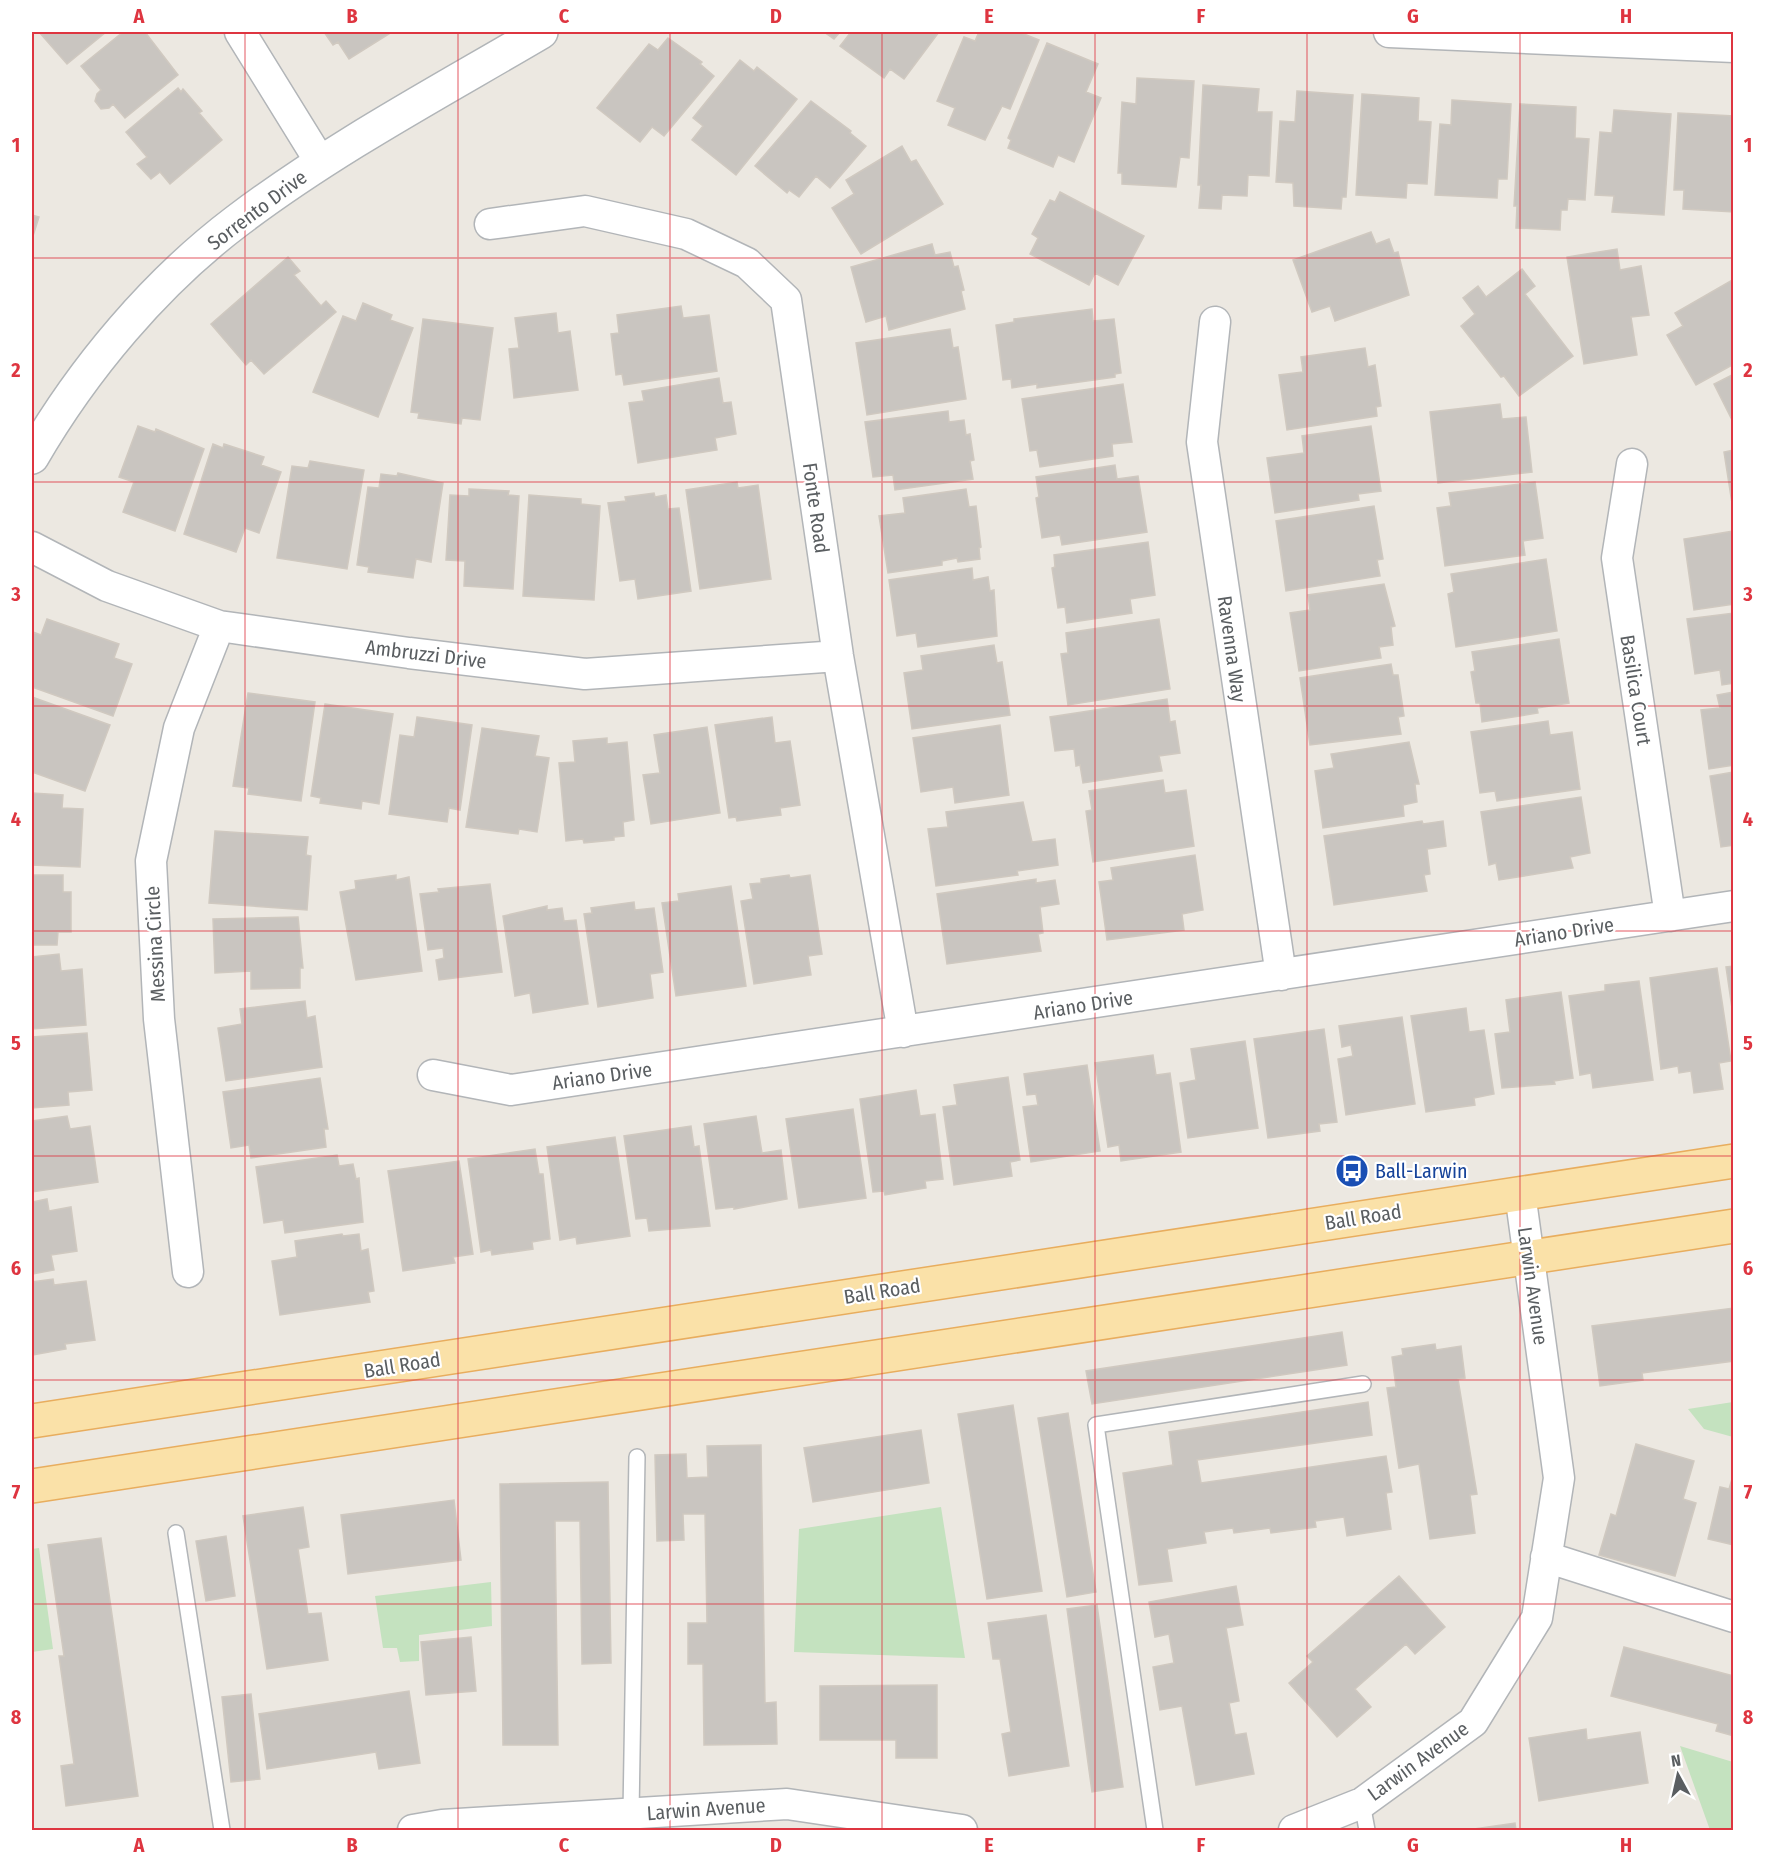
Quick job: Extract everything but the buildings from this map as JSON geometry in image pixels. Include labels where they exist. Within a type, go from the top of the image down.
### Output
[{"type":"main road","name":"Ball Road","points":[[32,1421],[1734,1161]]},
{"type":"main road","points":[[32,1486],[1734,1226]]},
{"type":"street","points":[[240,32],[321,162]]},
{"type":"street","name":"Sorrento Drive","points":[[32,457],[91,371],[160,290],[236,222],[321,162],[541,32]]},
{"type":"street","points":[[1389,32],[1734,47]]},
{"type":"street","name":"Fonte Road","points":[[490,224],[585,211],[686,234],[747,263],[786,300],[838,656],[903,1032]]},
{"type":"street","name":"Ravenna Way","points":[[1215,322],[1202,442],[1281,975]]},
{"type":"street","name":"Basilica Court","points":[[1632,464],[1617,558],[1670,916]]},
{"type":"street","name":"Ambruzzi Drive","points":[[32,547],[107,586],[219,626],[585,674],[838,656]]},
{"type":"street","name":"Messina Circle","points":[[188,1272],[159,1019],[151,861],[179,728],[219,626]]},
{"type":"street","name":"Ariano Drive","points":[[433,1075],[511,1090],[1734,906]]},
{"type":"street","name":"Larwin Avenue","points":[[1294,1830],[1364,1817],[1473,1722],[1537,1618],[1559,1478],[1520,1193]]},
{"type":"street","points":[[1546,1557],[1734,1617]]},
{"type":"street","name":"Larwin Avenue","points":[[413,1830],[442,1825],[787,1803],[860,1823],[962,1830]]},
{"type":"lane","points":[[1155,1830],[1096,1425],[1363,1384]]},
{"type":"lane","points":[[631,1813],[637,1457]]},
{"type":"lane","points":[[176,1533],[222,1830]]},
{"type":"green space","points":[[1733,1402],[1733,1437],[1704,1429],[1688,1409]]},
{"type":"green space","points":[[941,1507],[965,1658],[794,1652],[799,1529]]},
{"type":"green space","points":[[39,1548],[53,1649],[32,1652],[32,1549]]},
{"type":"green space","points":[[491,1582],[492,1626],[419,1635],[419,1661],[400,1662],[397,1648],[383,1648],[375,1596]]},
{"type":"green space","points":[[1680,1746],[1733,1762],[1733,1830],[1710,1830]]},
{"type":"place","name":"Ball-Larwin","points":[[1352,1171]]}]
